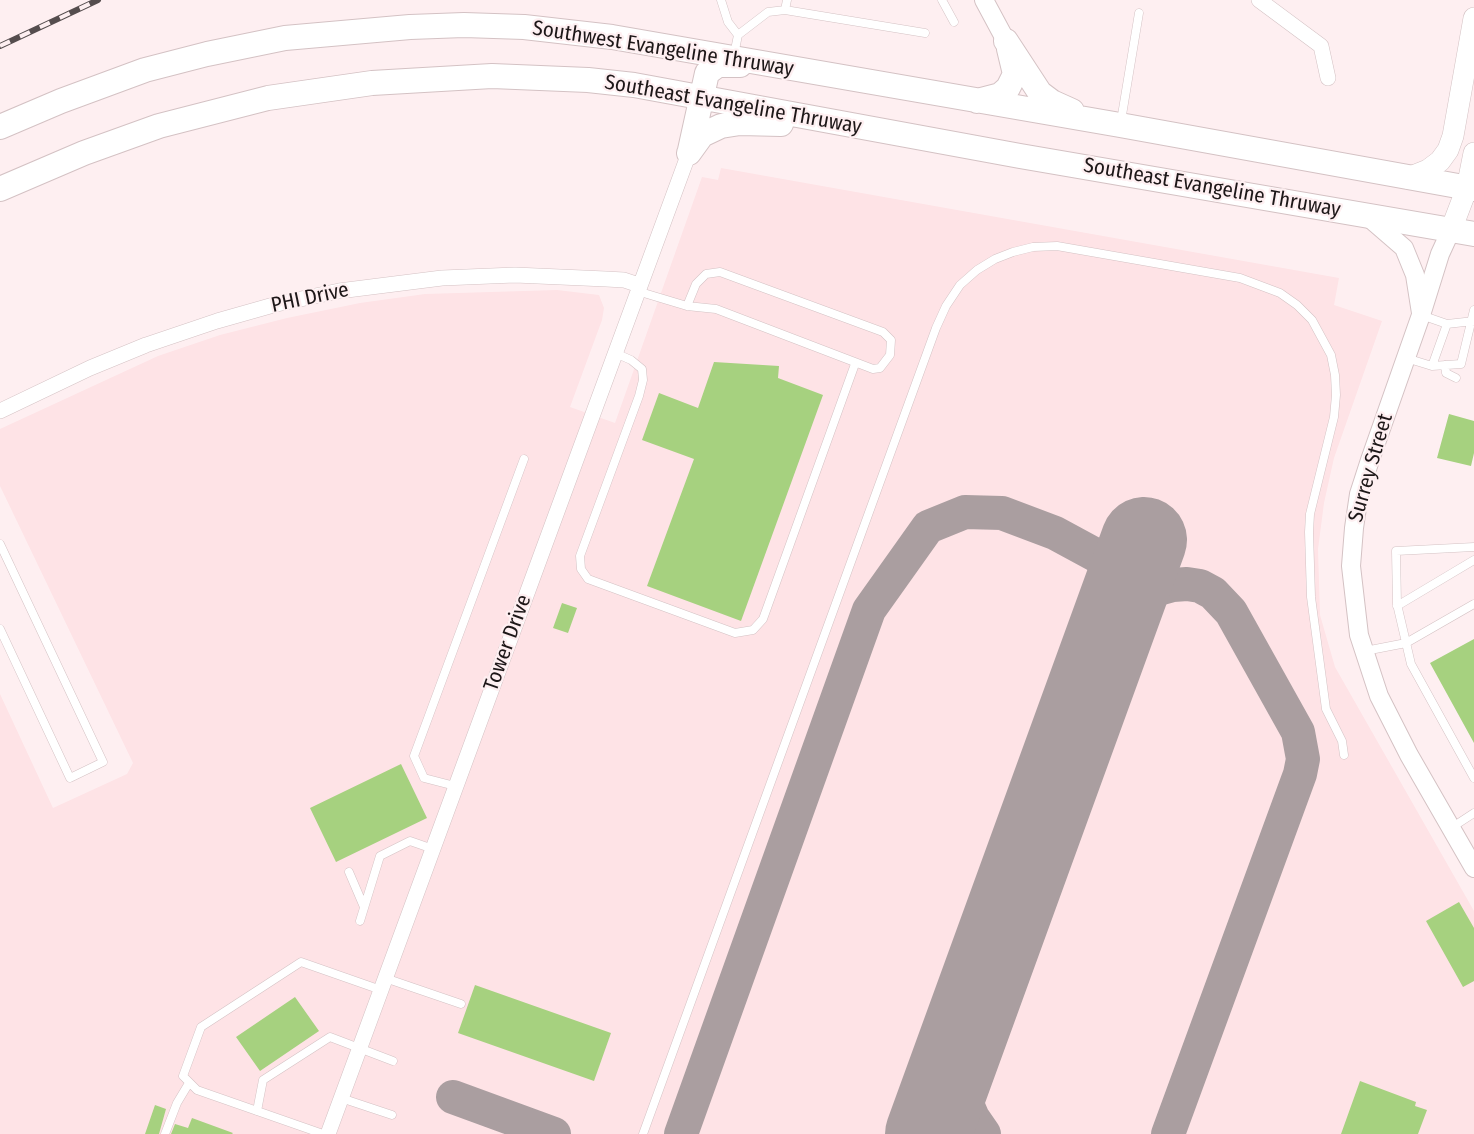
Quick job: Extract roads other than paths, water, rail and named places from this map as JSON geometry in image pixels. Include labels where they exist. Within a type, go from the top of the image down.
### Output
[{"type":"highway","name":"Southwest Evangeline Thruway","points":[[0,127],[71,97],[145,70],[207,54],[274,40],[352,31],[464,25],[524,27],[736,47],[767,66],[1120,125]]},
{"type":"highway","points":[[975,101],[1000,95],[1014,79],[1014,66],[1006,41]]},
{"type":"highway","points":[[1006,41],[1040,93],[1065,109],[1120,125],[1470,189]]},
{"type":"highway","points":[[689,153],[706,75],[713,67],[722,64],[767,66]]},
{"type":"highway","points":[[749,106],[738,97],[736,86],[741,77],[767,66]]},
{"type":"highway","name":"Southeast Evangeline Thruway","points":[[0,189],[116,140],[183,119],[268,98],[372,83],[492,76],[536,77],[634,85],[1463,232]]},
{"type":"highway","points":[[689,153],[706,132],[727,124],[856,126]]},
{"type":"main road","points":[[1408,178],[1428,170],[1440,161],[1448,150],[1455,127],[1473,24]]},
{"type":"main road","points":[[1463,232],[1474,153]]},
{"type":"street","points":[[984,0],[1006,41]]},
{"type":"street","points":[[1259,0],[1320,46],[1328,78]]},
{"type":"street","name":"Tower Drive","points":[[328,1134],[689,153]]},
{"type":"street","points":[[1366,215],[1404,248],[1414,275],[1421,315]]},
{"type":"street","name":"Surrey Street","points":[[1463,232],[1440,254],[1367,468],[1359,494],[1354,528],[1352,582],[1363,651],[1379,696],[1409,755],[1474,868]]},
{"type":"street","name":"PHI Drive","points":[[0,411],[90,368],[146,345],[227,318],[339,291],[442,278],[515,275],[624,280],[638,288]]},
{"type":"lane","points":[[721,0],[736,47],[768,12],[785,10],[925,33]]},
{"type":"lane","points":[[785,10],[787,0]]},
{"type":"lane","points":[[942,0],[954,22]]},
{"type":"lane","points":[[1120,125],[1139,13]]},
{"type":"lane","points":[[643,1134],[936,328],[946,306],[960,285],[977,270],[996,259],[1033,247],[1057,246],[1240,278],[1280,293],[1312,320],[1331,355],[1336,395],[1334,417],[1310,514],[1311,597],[1326,709],[1342,741],[1344,755]]},
{"type":"lane","points":[[638,288],[687,306],[716,309],[873,369],[880,368],[890,355],[891,340],[883,332],[720,272],[706,274],[696,284],[687,306]]},
{"type":"lane","points":[[1406,358],[1432,366],[1461,364],[1471,338],[1474,310]]},
{"type":"lane","points":[[1421,315],[1447,324],[1473,321]]},
{"type":"lane","points":[[1432,366],[1447,324]]},
{"type":"lane","points":[[615,353],[631,360],[642,369],[643,380],[580,556],[581,569],[588,579],[735,633],[753,630],[763,619],[855,364]]},
{"type":"lane","points":[[1445,365],[1446,373],[1456,378]]},
{"type":"lane","points":[[455,786],[424,778],[414,756],[524,459]]},
{"type":"lane","points":[[0,544],[103,762],[70,778],[0,629]]},
{"type":"lane","points":[[1474,547],[1396,550],[1397,606],[1411,664],[1474,778]]},
{"type":"lane","points":[[1397,606],[1474,560]]},
{"type":"lane","points":[[1363,651],[1406,643],[1474,603]]},
{"type":"lane","points":[[1451,828],[1474,813]]},
{"type":"lane","points":[[360,921],[380,856],[410,840],[433,849]]},
{"type":"lane","points":[[349,872],[364,907]]},
{"type":"lane","points":[[323,1134],[196,1090],[183,1076],[201,1026],[302,962],[461,1004]]},
{"type":"lane","points":[[257,1111],[263,1080],[330,1038],[393,1061]]},
{"type":"lane","points":[[165,1134],[177,1103],[189,1083]]},
{"type":"lane","points":[[341,1098],[392,1115]]},
{"type":"railway","points":[[0,46],[98,0]]}]
